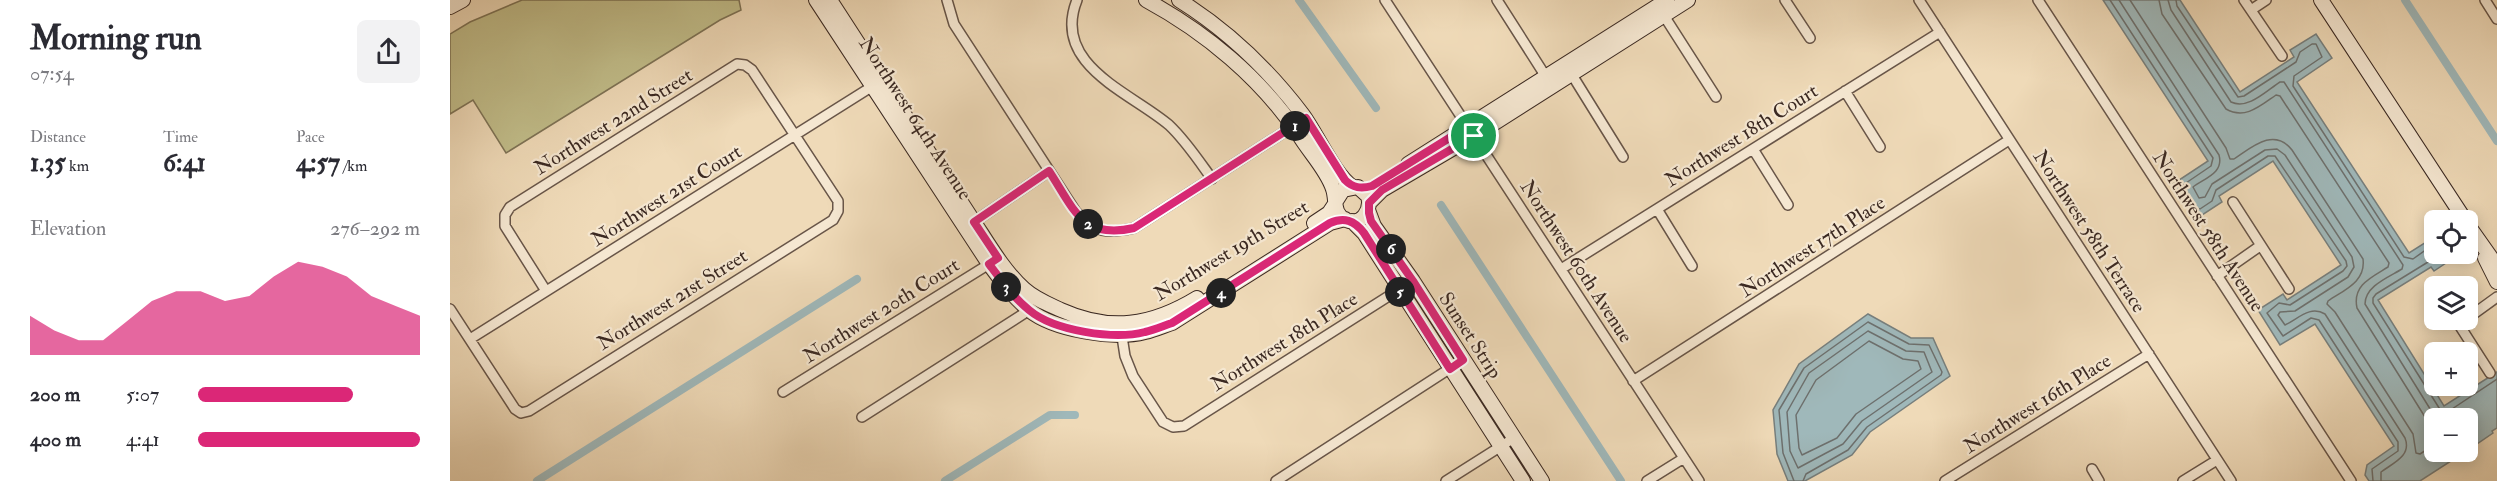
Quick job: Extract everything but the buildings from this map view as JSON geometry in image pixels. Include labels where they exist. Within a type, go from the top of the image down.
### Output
[{"type":"street","points":[[450,7],[463,0]]},
{"type":"street","name":"Northwest 64th Avenue","points":[[816,0],[974,222],[994,261]]},
{"type":"street","name":"Northwest 64th Avenue","points":[[830,0],[876,84],[994,261],[1023,289],[1034,305]]},
{"type":"street","points":[[947,0],[954,24],[1076,212],[1087,224],[1100,231],[1115,232],[1134,228],[1306,118]]},
{"type":"street","points":[[1077,0],[1071,15],[1070,34],[1093,70],[1104,81],[1144,106],[1170,127],[1194,153],[1212,179]]},
{"type":"street","points":[[1146,0],[1178,19],[1224,52],[1246,73],[1293,127],[1330,181],[1337,211],[1349,220],[1360,220],[1382,190],[1663,7],[1688,0]]},
{"type":"street","name":"Northwest 60th Avenue","points":[[1385,0],[1699,481]]},
{"type":"street","points":[[1785,0],[1810,38]]},
{"type":"street","name":"Northwest 58th Terrace","points":[[1919,0],[2231,481]]},
{"type":"street","name":"Northwest 58th Avenue","points":[[2038,0],[2350,481]]},
{"type":"street","points":[[2244,0],[2282,56]]},
{"type":"street","points":[[2251,10],[2266,0]]},
{"type":"street","points":[[2321,0],[2458,210]]},
{"type":"street","points":[[2485,0],[2497,19]]},
{"type":"street","points":[[1499,1],[1549,82]]},
{"type":"street","points":[[1178,19],[1183,2],[1226,34],[1259,64],[1306,118],[1342,176],[1366,193],[1369,206]]},
{"type":"street","points":[[1663,7],[1716,98]]},
{"type":"street","name":"Northwest 18th Court","points":[[1561,269],[1940,32]]},
{"type":"street","name":"Northwest 22nd Street","points":[[546,291],[505,225],[505,215],[510,207],[737,64],[745,65],[752,70],[795,135]]},
{"type":"street","points":[[1569,70],[1623,157]]},
{"type":"street","name":"Northwest 21st Court","points":[[470,339],[876,84]]},
{"type":"street","points":[[1845,91],[1880,147]]},
{"type":"street","points":[[1335,202],[1343,190],[1372,186],[1471,132]]},
{"type":"street","name":"Northwest 21st Street","points":[[470,339],[515,409],[521,413],[529,411],[833,220],[838,211],[838,201],[795,135]]},
{"type":"street","name":"Northwest 17th Place","points":[[1634,381],[2009,140]]},
{"type":"street","points":[[1753,149],[1788,205]]},
{"type":"street","points":[[974,222],[1049,171]]},
{"type":"street","name":"Northwest 19th Street","points":[[1121,330],[1162,316],[1188,303],[1326,216],[1335,202]]},
{"type":"street","points":[[2233,202],[2289,289]]},
{"type":"street","name":"Sunset Strip","points":[[1369,206],[1374,226],[1413,281],[1542,481]]},
{"type":"street","points":[[1657,209],[1692,266]]},
{"type":"street","name":"Northwest 19th Street","points":[[1034,305],[1121,330],[1145,332],[1172,323],[1330,223],[1349,220]]},
{"type":"street","name":"Sunset Strip","points":[[1349,220],[1364,233],[1523,481]]},
{"type":"street","points":[[2479,242],[2497,266]]},
{"type":"street","points":[[2479,242],[2497,282]]},
{"type":"street","points":[[2217,276],[2260,246]]},
{"type":"street","name":"Northwest 20th Court","points":[[783,392],[994,261]]},
{"type":"street","name":"Northwest 18th Place","points":[[1121,330],[1125,356],[1133,376],[1163,422],[1173,427],[1184,426],[1413,281]]},
{"type":"street","points":[[2478,309],[2497,297]]},
{"type":"street","points":[[862,417],[1034,305]]},
{"type":"street","points":[[450,309],[470,339]]},
{"type":"street","points":[[2467,330],[2490,373]]},
{"type":"street","name":"Northwest 16th Place","points":[[1945,481],[2149,354]]},
{"type":"street","points":[[1276,481],[1463,360]]},
{"type":"street","points":[[1446,481],[1514,438]]},
{"type":"street","points":[[1647,481],[1684,458]]},
{"type":"street","points":[[2183,481],[2217,460]]},
{"type":"street","points":[[2092,469],[2100,481]]},
{"type":"shaded area","points":[[522,0],[739,0],[741,10],[720,20],[506,153],[473,100],[450,114],[450,34],[470,22]]},
{"type":"water","points":[[2103,0],[2180,0],[2240,92],[2294,57],[2290,50],[2316,34],[2332,58],[2297,82],[2409,253],[2424,243],[2424,264],[2444,264],[2434,271],[2431,267],[2378,300],[2424,374],[2424,396],[2438,396],[2444,406],[2460,396],[2478,396],[2478,384],[2497,372],[2497,428],[2492,431],[2493,433],[2478,443],[2478,408],[2424,408],[2424,462],[2449,462],[2420,481],[2369,481],[2365,475],[2367,465],[2394,446],[2315,324],[2280,345],[2258,310],[2283,294],[2287,300],[2341,265],[2273,161],[2219,196],[2222,202],[2196,219],[2173,184],[2208,161]]},
{"type":"water","points":[[1868,314],[1911,338],[1933,338],[1950,376],[1870,432],[1852,455],[1805,481],[1788,481],[1777,454],[1773,410],[1799,364]]},
{"type":"waterway","points":[[1299,0],[1376,108]]},
{"type":"waterway","points":[[2405,0],[2497,141]]},
{"type":"waterway","points":[[1441,205],[1621,481]]},
{"type":"waterway","points":[[537,481],[857,279]]},
{"type":"waterway","points":[[945,481],[1050,415],[1075,415]]},
{"type":"route","points":[[1306,118],[1345,180],[1350,186],[1359,188],[1372,186],[1467,127],[1474,136],[1382,190],[1370,201],[1368,210],[1374,226],[1413,281],[1463,360],[1450,369],[1375,254],[1364,233],[1352,221],[1341,219],[1330,223],[1172,323],[1145,332],[1122,335],[1079,330],[1057,324],[1030,311],[1006,287],[989,264],[998,258],[974,222],[1049,171],[1076,212],[1087,224],[1100,231],[1115,232],[1134,228],[1306,118]]}]
